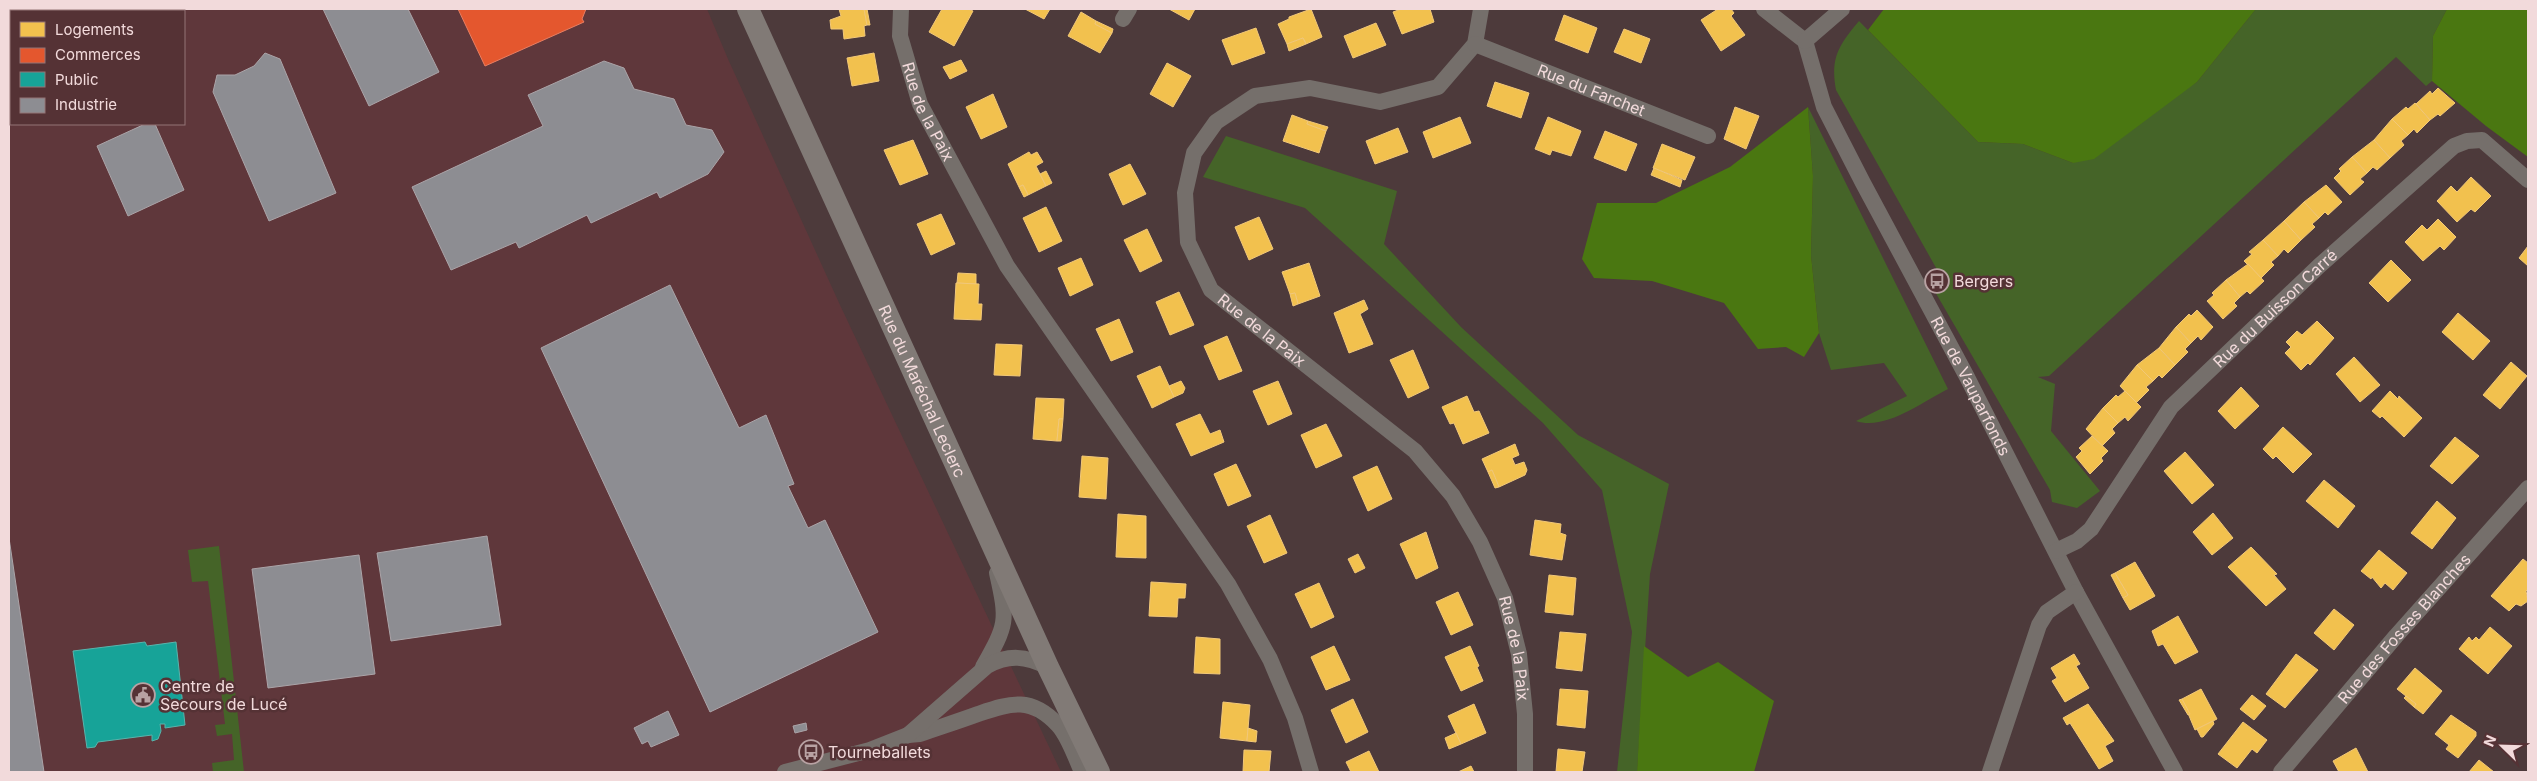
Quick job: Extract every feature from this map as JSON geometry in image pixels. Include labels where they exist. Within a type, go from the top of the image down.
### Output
[{"type":"main road","name":"Rue du Maréchal Leclerc","points":[[748,9],[1048,667],[1099,772]]},
{"type":"street","name":"Rue de la Paix","points":[[901,9],[900,36],[920,104],[1007,266],[1228,584],[1270,659],[1295,718],[1311,772]]},
{"type":"street","points":[[1475,44],[1481,9]]},
{"type":"street","points":[[1764,9],[1805,41],[1842,9]]},
{"type":"street","name":"Rue de Vauparfonds","points":[[1805,41],[1824,107],[1967,377],[2076,592],[2175,772]]},
{"type":"street","name":"Rue de la Paix","points":[[1475,44],[1438,87],[1380,102],[1310,88],[1255,96],[1216,122],[1194,153],[1185,193],[1188,242],[1211,290],[1415,451],[1453,496],[1480,542],[1505,598],[1520,664],[1525,714],[1524,772]]},
{"type":"street","name":"Rue du Farchet","points":[[1475,44],[1708,136]]},
{"type":"street","name":"Rue du Buisson Carré","points":[[2056,551],[2077,541],[2091,529],[2170,407],[2319,266],[2454,146],[2467,141],[2482,140],[2528,180]]},
{"type":"street","name":"Rue des Fosses Blanches","points":[[2281,772],[2396,636],[2528,488]]},
{"type":"street","points":[[980,672],[1003,631],[1005,618],[993,546]]},
{"type":"street","points":[[1990,772],[2039,625],[2047,612],[2076,592]]},
{"type":"street","points":[[908,735],[980,672],[999,659],[1013,656],[1032,659],[1048,667]]},
{"type":"street","points":[[785,772],[870,750],[908,735],[920,734],[1011,703],[1036,708],[1059,726],[1082,772]]},
{"type":"shaded area","points":[[9,9],[707,9],[840,305],[1061,772],[9,772]]},
{"type":"green space","points":[[1884,9],[2256,9],[2197,82],[2094,159],[2073,163],[2023,144],[1978,142],[1868,30]]},
{"type":"green space","points":[[2256,9],[2447,9],[2433,36],[2432,81],[2426,86],[2396,57],[2049,376],[2038,377],[2055,384],[2051,431],[2100,491],[2077,508],[2052,502],[2050,490],[1934,290],[1944,282],[1836,90],[1834,69],[1838,52],[1846,37],[1859,21],[1978,142],[2023,144],[2073,163],[2197,82]]},
{"type":"green space","points":[[2447,9],[2528,9],[2528,157],[2486,126],[2432,81],[2433,36]]},
{"type":"green space","points":[[1808,107],[1948,389],[1903,414],[1879,422],[1867,423],[1856,421],[1907,396],[1884,363],[1831,370],[1819,333],[1811,255],[1813,176]]},
{"type":"green space","points":[[1808,107],[1813,176],[1811,255],[1819,333],[1804,357],[1786,347],[1758,349],[1724,303],[1652,281],[1594,278],[1582,259],[1597,203],[1656,203],[1730,167]]},
{"type":"green space","points":[[1226,136],[1397,191],[1384,244],[1461,327],[1578,435],[1669,484],[1650,574],[1637,772],[1617,772],[1632,632],[1602,490],[1543,423],[1305,208],[1203,177]]},
{"type":"green space","points":[[219,546],[244,772],[213,772],[212,763],[234,760],[232,734],[217,736],[215,725],[225,724],[208,581],[192,582],[188,550]]},
{"type":"green space","points":[[1644,646],[1688,677],[1718,662],[1774,701],[1754,772],[1637,772]]},
{"type":"building: Logements","points":[[839,9],[864,9],[867,25],[864,26],[865,36],[844,39],[843,29],[831,29],[830,20],[841,16]]},
{"type":"building: Logements","points":[[864,9],[867,9],[870,25],[867,25]]},
{"type":"building: Logements","points":[[942,9],[968,9],[973,11],[954,46],[929,32]]},
{"type":"building: Logements","points":[[1025,9],[1050,9],[1044,19]]},
{"type":"building: Logements","points":[[1169,9],[1195,9],[1189,20]]},
{"type":"building: Logements","points":[[1311,9],[1322,37],[1306,44],[1303,38],[1287,44],[1278,24],[1289,19],[1289,17]]},
{"type":"building: Logements","points":[[1401,9],[1430,9],[1434,22],[1402,34],[1393,12]]},
{"type":"building: Logements","points":[[1718,9],[1731,9],[1734,13],[1731,16],[1745,35],[1721,51],[1701,20]]},
{"type":"building: Logements","points":[[1081,12],[1096,21],[1095,24],[1112,33],[1100,53],[1068,36]]},
{"type":"building: Logements","points":[[1564,15],[1597,28],[1588,53],[1555,40]]},
{"type":"building: Logements","points":[[1096,21],[1113,29],[1112,33],[1095,24]]},
{"type":"building: Logements","points":[[1376,23],[1386,45],[1353,58],[1344,36]]},
{"type":"building: Logements","points":[[1256,28],[1265,53],[1232,65],[1222,40]]},
{"type":"building: Logements","points":[[1624,29],[1650,39],[1641,63],[1614,52]]},
{"type":"building: Logements","points":[[1303,38],[1306,44],[1289,51],[1287,44]]},
{"type":"building: Logements","points":[[874,53],[879,81],[852,86],[847,58]]},
{"type":"building: Logements","points":[[961,60],[967,71],[950,79],[943,67]]},
{"type":"building: Logements","points":[[1167,63],[1191,76],[1173,107],[1150,94]]},
{"type":"building: Logements","points":[[1495,82],[1529,93],[1521,118],[1487,106]]},
{"type":"building: Logements","points":[[2438,88],[2455,103],[2440,116],[2438,114],[2430,120],[2416,104],[2430,91],[2432,94]]},
{"type":"building: Logements","points":[[993,94],[1007,127],[981,139],[966,107]]},
{"type":"building: Logements","points":[[2415,103],[2430,120],[2417,133],[2414,129],[2408,135],[2392,119],[2406,107],[2408,109]]},
{"type":"building: Logements","points":[[1735,107],[1759,116],[1746,149],[1724,139]]},
{"type":"building: Logements","points":[[1292,115],[1308,121],[1307,124],[1326,131],[1319,153],[1283,141]]},
{"type":"building: Logements","points":[[1460,117],[1471,143],[1433,158],[1423,132]]},
{"type":"building: Logements","points":[[1548,117],[1581,131],[1571,156],[1552,150],[1550,155],[1535,149]]},
{"type":"building: Logements","points":[[2392,119],[2408,135],[2401,141],[2404,145],[2390,158],[2374,140]]},
{"type":"building: Logements","points":[[1308,121],[1328,127],[1326,131],[1307,124]]},
{"type":"building: Logements","points":[[1398,128],[1408,152],[1375,164],[1366,141]]},
{"type":"building: Logements","points":[[1605,131],[1637,144],[1626,171],[1594,158]]},
{"type":"building: Logements","points":[[913,140],[928,174],[900,185],[884,150]]},
{"type":"building: Logements","points":[[2374,140],[2390,158],[2377,170],[2373,167],[2367,173],[2352,157]]},
{"type":"building: Logements","points":[[1662,144],[1695,157],[1685,180],[1653,168]]},
{"type":"building: Logements","points":[[1029,152],[1031,155],[1037,152],[1043,162],[1036,166],[1046,186],[1028,195],[1023,185],[1019,187],[1008,164]]},
{"type":"building: Logements","points":[[2352,157],[2367,173],[2360,179],[2364,182],[2350,195],[2334,178],[2341,171],[2339,169]]},
{"type":"building: Logements","points":[[1130,164],[1146,194],[1123,205],[1109,174]]},
{"type":"building: Logements","points":[[1654,168],[1682,180],[1680,187],[1651,175]]},
{"type":"building: Logements","points":[[1046,171],[1052,183],[1046,186],[1040,174]]},
{"type":"building: Logements","points":[[2471,177],[2491,196],[2475,212],[2471,209],[2457,222],[2437,201],[2451,186],[2457,192]]},
{"type":"building: Logements","points":[[1023,185],[1028,195],[1024,197],[1019,187]]},
{"type":"building: Logements","points":[[2326,185],[2342,202],[2328,215],[2325,212],[2319,218],[2304,202]]},
{"type":"building: Logements","points":[[2304,202],[2319,218],[2312,224],[2315,227],[2301,240],[2284,221]]},
{"type":"building: Logements","points":[[1046,207],[1062,241],[1039,252],[1023,218]]},
{"type":"building: Logements","points":[[941,214],[955,244],[931,255],[917,224]]},
{"type":"building: Logements","points":[[1259,217],[1273,249],[1249,260],[1235,227]]},
{"type":"building: Logements","points":[[2438,219],[2456,237],[2444,250],[2440,246],[2423,261],[2405,242],[2422,225],[2427,230]]},
{"type":"building: Logements","points":[[2284,221],[2301,240],[2288,253],[2284,249],[2278,256],[2263,240]]},
{"type":"building: Logements","points":[[1147,229],[1162,261],[1140,272],[1124,240]]},
{"type":"building: Logements","points":[[2263,240],[2278,256],[2271,262],[2274,265],[2261,278],[2244,261],[2252,254],[2249,252]]},
{"type":"building: Logements","points":[[2528,246],[2528,266],[2519,258]]},
{"type":"building: Logements","points":[[1081,258],[1093,285],[1070,296],[1058,268]]},
{"type":"building: Logements","points":[[2391,260],[2411,280],[2388,302],[2369,283]]},
{"type":"building: Logements","points":[[1309,263],[1320,296],[1298,304],[1295,293],[1290,294],[1282,272]]},
{"type":"building: Logements","points":[[2248,264],[2264,281],[2250,294],[2247,291],[2240,297],[2226,280]]},
{"type":"building: Logements","points":[[958,273],[976,274],[976,284],[957,283]]},
{"type":"building: Logements","points":[[2226,280],[2240,297],[2234,303],[2237,306],[2223,319],[2207,301],[2214,295],[2212,293]]},
{"type":"building: Logements","points":[[956,283],[979,284],[978,304],[982,304],[981,320],[954,319]]},
{"type":"building: Logements","points":[[1179,292],[1194,325],[1170,335],[1156,302]]},
{"type":"building: Logements","points":[[1295,293],[1298,304],[1293,306],[1290,294]]},
{"type":"building: Logements","points":[[1364,300],[1368,309],[1360,314],[1373,344],[1349,353],[1334,313]]},
{"type":"building: Logements","points":[[2197,310],[2213,327],[2201,340],[2198,336],[2191,343],[2176,327],[2189,314],[2191,316]]},
{"type":"building: Logements","points":[[2458,313],[2490,341],[2473,360],[2442,332]]},
{"type":"building: Logements","points":[[1119,319],[1133,352],[1111,361],[1096,329]]},
{"type":"building: Logements","points":[[2317,321],[2334,338],[2310,365],[2308,363],[2301,370],[2285,353],[2291,347],[2286,342],[2297,331],[2302,335]]},
{"type":"building: Logements","points":[[2176,327],[2191,343],[2185,349],[2188,352],[2175,365],[2159,348]]},
{"type":"building: Logements","points":[[1227,336],[1242,371],[1219,380],[1204,346]]},
{"type":"building: Logements","points":[[996,344],[1022,345],[1020,376],[994,375]]},
{"type":"building: Logements","points":[[2159,348],[2175,365],[2162,378],[2159,375],[2153,381],[2137,365]]},
{"type":"building: Logements","points":[[1413,350],[1429,388],[1408,398],[1390,360]]},
{"type":"building: Logements","points":[[2354,357],[2380,385],[2360,402],[2336,374]]},
{"type":"building: Logements","points":[[2511,362],[2527,376],[2500,409],[2483,395]]},
{"type":"building: Logements","points":[[2137,365],[2153,381],[2146,387],[2149,390],[2136,403],[2120,386]]},
{"type":"building: Logements","points":[[1160,366],[1174,397],[1152,408],[1137,376]]},
{"type":"building: Logements","points":[[1181,381],[1185,388],[1183,393],[1174,397],[1169,386]]},
{"type":"building: Logements","points":[[1278,381],[1292,414],[1268,425],[1253,391]]},
{"type":"building: Logements","points":[[2241,387],[2259,406],[2235,429],[2218,411]]},
{"type":"building: Logements","points":[[2125,391],[2141,407],[2128,421],[2125,417],[2118,423],[2103,408],[2116,395],[2118,397]]},
{"type":"building: Logements","points":[[2390,391],[2398,399],[2399,396],[2422,418],[2404,437],[2382,416],[2380,418],[2372,411]]},
{"type":"building: Logements","points":[[1467,396],[1474,412],[1479,411],[1489,433],[1463,444],[1454,423],[1450,424],[1442,407]]},
{"type":"building: Logements","points":[[1036,398],[1064,399],[1063,419],[1059,419],[1057,441],[1033,439]]},
{"type":"building: Logements","points":[[2103,408],[2118,423],[2112,429],[2115,433],[2102,446],[2086,429]]},
{"type":"building: Logements","points":[[1200,414],[1210,434],[1220,430],[1224,442],[1191,456],[1176,424]]},
{"type":"building: Logements","points":[[1059,419],[1063,419],[1061,441],[1057,441]]},
{"type":"building: Logements","points":[[1326,424],[1342,456],[1316,468],[1301,435]]},
{"type":"building: Logements","points":[[2283,427],[2312,454],[2293,473],[2276,456],[2273,459],[2263,449]]},
{"type":"building: Logements","points":[[2092,436],[2108,451],[2101,458],[2103,461],[2090,474],[2076,457],[2082,451],[2079,448]]},
{"type":"building: Logements","points":[[2455,437],[2479,456],[2452,484],[2430,466]]},
{"type":"building: Logements","points":[[1515,444],[1519,455],[1512,458],[1515,465],[1524,462],[1527,470],[1525,475],[1499,487],[1492,470],[1488,472],[1482,459]]},
{"type":"building: Logements","points":[[2185,452],[2214,485],[2192,504],[2164,471]]},
{"type":"building: Logements","points":[[1082,456],[1108,458],[1106,499],[1079,497]]},
{"type":"building: Logements","points":[[1236,464],[1251,496],[1228,506],[1214,474]]},
{"type":"building: Logements","points":[[1377,466],[1392,499],[1368,511],[1353,477]]},
{"type":"building: Logements","points":[[1492,470],[1499,487],[1495,488],[1488,472]]},
{"type":"building: Logements","points":[[2324,480],[2355,506],[2338,528],[2306,501]]},
{"type":"building: Logements","points":[[2437,501],[2456,518],[2432,549],[2411,533]]},
{"type":"building: Logements","points":[[2213,513],[2233,538],[2212,555],[2193,532]]},
{"type":"building: Logements","points":[[1118,514],[1146,516],[1146,558],[1116,557]]},
{"type":"building: Logements","points":[[1270,515],[1287,553],[1264,563],[1247,526]]},
{"type":"building: Logements","points":[[1535,520],[1561,524],[1560,533],[1566,535],[1562,560],[1530,555]]},
{"type":"building: Logements","points":[[1426,532],[1438,568],[1416,579],[1400,544]]},
{"type":"building: Logements","points":[[2251,547],[2277,574],[2274,575],[2286,589],[2266,606],[2228,567]]},
{"type":"building: Logements","points":[[2379,550],[2407,573],[2393,590],[2385,583],[2381,588],[2372,577],[2371,579],[2361,571]]},
{"type":"building: Logements","points":[[1358,554],[1365,568],[1355,573],[1348,559]]},
{"type":"building: Logements","points":[[2523,559],[2528,563],[2528,589],[2526,591],[2528,601],[2521,606],[2516,604],[2509,611],[2491,596]]},
{"type":"building: Logements","points":[[2135,562],[2155,596],[2130,610],[2123,598],[2128,595],[2115,573]]},
{"type":"building: Logements","points":[[2115,573],[2128,595],[2123,598],[2111,575]]},
{"type":"building: Logements","points":[[1549,575],[1576,578],[1573,615],[1545,612]]},
{"type":"building: Logements","points":[[1151,582],[1186,584],[1185,598],[1178,598],[1177,617],[1149,616]]},
{"type":"building: Logements","points":[[1319,583],[1334,617],[1311,628],[1295,594]]},
{"type":"building: Logements","points":[[1458,592],[1473,625],[1451,635],[1436,602]]},
{"type":"building: Logements","points":[[2334,609],[2354,625],[2334,650],[2314,633]]},
{"type":"building: Logements","points":[[2178,616],[2198,652],[2175,664],[2163,644],[2158,646],[2152,631]]},
{"type":"building: Logements","points":[[2490,627],[2512,646],[2488,674],[2459,649],[2469,637],[2472,641],[2476,637],[2479,640]]},
{"type":"building: Logements","points":[[1560,632],[1586,634],[1582,671],[1556,668]]},
{"type":"building: Logements","points":[[1196,637],[1220,639],[1220,674],[1194,673]]},
{"type":"building: Logements","points":[[1334,646],[1350,680],[1326,690],[1311,657]]},
{"type":"building: Logements","points":[[1470,646],[1483,681],[1461,691],[1445,657]]},
{"type":"building: Logements","points":[[2074,654],[2080,664],[2076,666],[2089,688],[2065,702],[2052,681],[2057,678],[2051,668]]},
{"type":"building: Logements","points":[[2296,654],[2318,670],[2285,708],[2266,694]]},
{"type":"building: Logements","points":[[2415,668],[2442,691],[2423,714],[2414,707],[2416,704],[2397,689]]},
{"type":"building: Logements","points":[[1560,689],[1588,691],[1585,728],[1557,725]]},
{"type":"building: Logements","points":[[2201,689],[2217,719],[2195,730],[2182,699]]},
{"type":"building: Logements","points":[[2252,695],[2266,706],[2254,720],[2240,709]]},
{"type":"building: Logements","points":[[2406,696],[2416,704],[2414,707],[2404,698]]},
{"type":"building: Logements","points":[[1353,699],[1368,732],[1346,743],[1331,710]]},
{"type":"building: Logements","points":[[2182,699],[2190,714],[2188,715],[2179,700]]},
{"type":"building: Logements","points":[[1223,702],[1250,705],[1247,741],[1220,738]]},
{"type":"building: Logements","points":[[1474,704],[1486,733],[1461,744],[1448,716]]},
{"type":"building: Logements","points":[[2088,704],[2114,741],[2105,746],[2113,761],[2099,769],[2070,723],[2067,725],[2063,718]]},
{"type":"building: Logements","points":[[2451,715],[2476,732],[2476,736],[2458,758],[2446,749],[2449,745],[2435,734]]},
{"type":"building: Logements","points":[[2213,721],[2214,724],[2201,737],[2197,729]]},
{"type":"building: Logements","points":[[2243,722],[2267,740],[2257,753],[2252,749],[2237,768],[2218,754]]},
{"type":"building: Logements","points":[[1248,728],[1257,731],[1256,742],[1247,741]]},
{"type":"building: Logements","points":[[1456,733],[1461,744],[1449,749],[1445,738]]},
{"type":"building: Logements","points":[[2356,748],[2368,772],[2339,772],[2333,761]]},
{"type":"building: Logements","points":[[1558,749],[1585,752],[1582,772],[1556,772]]},
{"type":"building: Logements","points":[[1244,750],[1271,751],[1269,772],[1243,772]]},
{"type":"building: Logements","points":[[1369,751],[1379,772],[1351,772],[1346,762]]},
{"type":"building: Logements","points":[[2479,760],[2494,772],[2469,772]]},
{"type":"building: Logements","points":[[1471,766],[1474,772],[1458,772]]},
{"type":"building: Commerces","points":[[458,9],[586,9],[582,19],[584,22],[485,66]]},
{"type":"building: Public","points":[[145,642],[147,646],[176,642],[185,725],[165,728],[165,724],[160,724],[161,731],[158,739],[152,741],[152,735],[98,742],[95,747],[87,748],[73,651]]},
{"type":"building: Industrie","points":[[323,9],[408,9],[439,72],[369,106]]},
{"type":"building: Industrie","points":[[265,53],[280,59],[336,193],[269,221],[213,92],[217,75],[235,75],[254,66]]},
{"type":"building: Industrie","points":[[604,61],[624,68],[634,89],[674,99],[686,125],[712,130],[724,152],[708,174],[660,198],[657,192],[591,223],[587,215],[519,248],[516,242],[451,270],[412,187],[543,126],[528,95]]},
{"type":"building: Industrie","points":[[143,125],[155,125],[184,190],[128,216],[97,146]]},
{"type":"building: Industrie","points":[[670,285],[739,428],[766,415],[794,484],[788,486],[808,528],[825,520],[878,632],[710,712],[541,348]]},
{"type":"building: Industrie","points":[[487,536],[501,625],[391,641],[377,553]]},
{"type":"building: Industrie","points":[[9,538],[44,772],[9,772]]},
{"type":"building: Industrie","points":[[359,555],[375,674],[268,688],[252,569]]},
{"type":"building: Industrie","points":[[668,711],[679,735],[651,747],[648,741],[642,744],[634,728]]},
{"type":"building: Industrie","points":[[806,723],[807,730],[795,733],[793,726]]},
{"type":"place","name":"Bergers","points":[[1937,281]]},
{"type":"place","name":"Centre de Secours de Lucé","points":[[143,695]]},
{"type":"place","name":"Tourneballets","points":[[811,752]]}]
